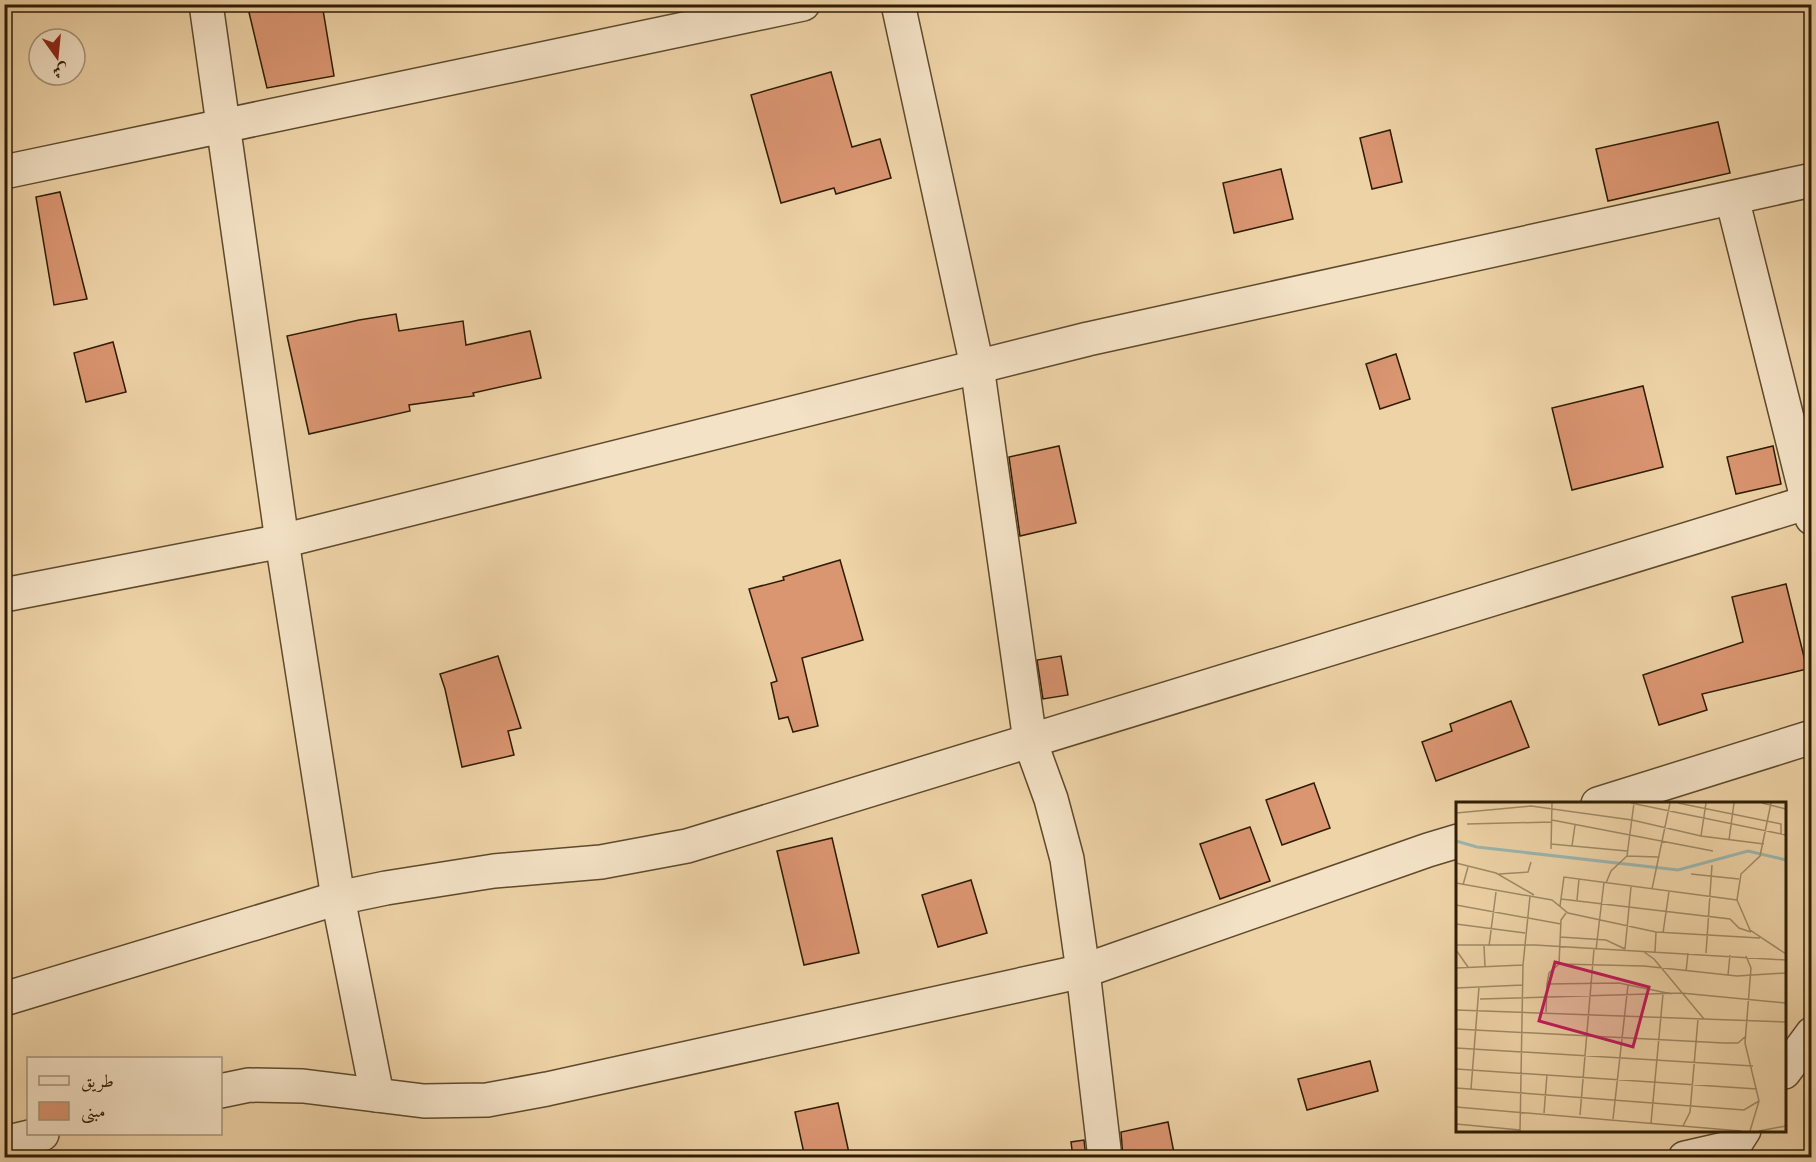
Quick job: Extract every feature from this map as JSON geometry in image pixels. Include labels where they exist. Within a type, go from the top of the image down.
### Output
[{"type":"street","points":[[206,4],[282,541],[338,898],[376,1095]]},
{"type":"street","points":[[4,171],[802,4]]},
{"type":"street","points":[[898,4],[977,366],[1030,741],[1052,799],[1067,859],[1105,1158]]},
{"type":"street","points":[[4,595],[282,541],[1088,339],[1812,180]]},
{"type":"street","points":[[4,999],[338,898],[494,871],[601,862],[687,846],[1811,507],[1732,198]]},
{"type":"street","points":[[1604,802],[1812,737]]},
{"type":"street","points":[[222,1091],[249,1085],[303,1086],[424,1101],[477,1100],[537,1091],[1083,971],[1456,842]]},
{"type":"street","points":[[1786,1071],[1812,1034]]},
{"type":"street","points":[[4,1143],[38,1135]]},
{"type":"street","points":[[1684,1158],[1737,1145]]},
{"type":"building","points":[[247,4],[322,4],[334,76],[267,88]]},
{"type":"building","points":[[831,72],[852,147],[880,139],[891,178],[836,194],[834,188],[781,203],[751,95]]},
{"type":"building","points":[[1718,122],[1730,173],[1608,201],[1596,149]]},
{"type":"building","points":[[1390,130],[1402,182],[1372,189],[1360,138]]},
{"type":"building","points":[[1281,169],[1293,219],[1234,233],[1223,183]]},
{"type":"building","points":[[60,192],[87,299],[54,305],[36,197]]},
{"type":"building","points":[[396,314],[399,331],[463,321],[466,345],[530,331],[541,378],[473,393],[474,396],[409,405],[410,411],[309,434],[287,336]]},
{"type":"building","points":[[113,342],[126,392],[86,402],[74,353]]},
{"type":"building","points":[[1396,354],[1410,399],[1380,409],[1366,364]]},
{"type":"building","points":[[1643,386],[1663,467],[1572,490],[1552,408]]},
{"type":"building","points":[[1059,446],[1076,523],[1020,536],[1009,457]]},
{"type":"building","points":[[1773,446],[1781,484],[1736,494],[1727,457]]},
{"type":"building","points":[[840,560],[863,640],[802,658],[818,726],[793,732],[788,717],[779,719],[771,683],[777,681],[749,589],[784,580],[783,577]]},
{"type":"building","points":[[1786,584],[1807,669],[1702,694],[1707,710],[1659,725],[1643,675],[1743,642],[1732,597]]},
{"type":"building","points":[[498,656],[521,728],[508,731],[514,755],[462,767],[440,674]]},
{"type":"building","points":[[1061,656],[1068,695],[1043,699],[1037,660]]},
{"type":"building","points":[[1511,701],[1529,747],[1436,781],[1422,742],[1452,731],[1450,724]]},
{"type":"building","points":[[1314,783],[1330,828],[1282,845],[1266,800]]},
{"type":"building","points":[[1250,827],[1270,881],[1220,899],[1200,844]]},
{"type":"building","points":[[832,838],[859,953],[804,965],[777,851]]},
{"type":"building","points":[[971,880],[987,933],[938,947],[922,895]]},
{"type":"building","points":[[1370,1061],[1378,1091],[1307,1110],[1298,1079]]},
{"type":"building","points":[[838,1103],[849,1153],[829,1158],[805,1158],[795,1112]]},
{"type":"building","points":[[1168,1122],[1175,1158],[1123,1158],[1121,1132]]},
{"type":"building","points":[[1084,1140],[1086,1158],[1073,1158],[1071,1142]]}]
